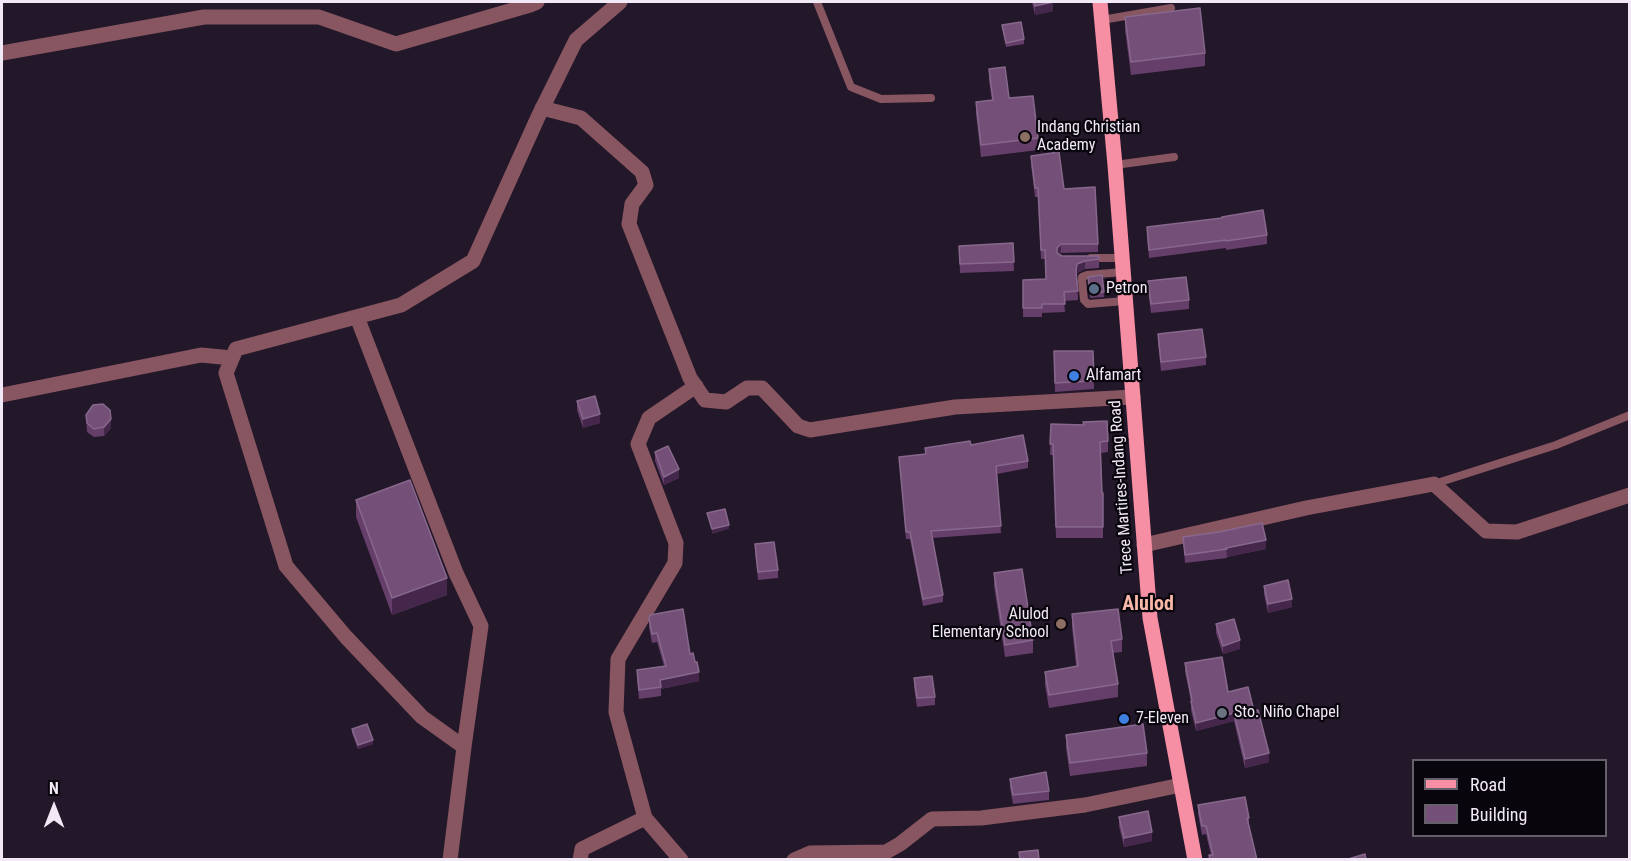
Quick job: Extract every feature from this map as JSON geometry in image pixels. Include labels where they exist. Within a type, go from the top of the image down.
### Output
[{"type":"main road","name":"Trece Martires-Indang Road","points":[[1100,2],[1150,618],[1181,785],[1192,859]]},
{"type":"street","points":[[2,53],[204,17],[319,17],[396,44],[537,2]]},
{"type":"street","points":[[464,747],[422,717],[346,637],[286,566],[226,373],[236,349],[401,305],[472,261],[542,108],[576,40],[620,2]]},
{"type":"street","points":[[542,108],[581,118],[642,172],[646,185],[632,204],[628,224],[690,378],[705,400],[726,402],[747,388],[762,388],[798,426],[810,430],[955,406],[1133,397]]},
{"type":"street","points":[[357,317],[456,573],[481,626],[450,860]]},
{"type":"street","points":[[2,395],[201,355],[232,358]]},
{"type":"street","points":[[681,860],[645,818],[616,712],[618,659],[675,563],[676,543],[638,444],[649,418],[696,386]]},
{"type":"street","points":[[1144,544],[1306,508],[1434,484],[1486,531],[1517,532],[1629,495]]},
{"type":"street","points":[[794,860],[810,853],[886,852],[932,819],[981,818],[1085,805],[1181,785]]},
{"type":"street","points":[[580,860],[582,849],[645,818]]},
{"type":"lane","points":[[817,2],[851,87],[881,99],[931,98]]},
{"type":"lane","points":[[1102,20],[1171,8]]},
{"type":"lane","points":[[1115,165],[1174,157]]},
{"type":"lane","points":[[1082,259],[1123,265]]},
{"type":"lane","points":[[1123,265],[1087,274],[1082,277],[1082,280],[1084,300],[1088,304],[1125,301]]},
{"type":"lane","points":[[1434,484],[1556,445],[1629,415]]},
{"type":"building","points":[[1034,2],[1053,2],[1035,6]]},
{"type":"building","points":[[1200,8],[1205,53],[1131,62],[1125,17]]},
{"type":"building","points":[[1021,22],[1024,39],[1006,43],[1002,25]]},
{"type":"building","points":[[1005,67],[1009,98],[1033,96],[1038,138],[981,145],[976,102],[993,100],[989,69]]},
{"type":"building","points":[[1059,152],[1064,189],[1095,187],[1098,244],[1061,244],[1057,248],[1057,253],[1062,256],[1099,256],[1099,259],[1077,264],[1078,291],[1064,292],[1065,304],[1042,304],[1042,308],[1023,308],[1023,280],[1046,279],[1045,250],[1041,250],[1038,188],[1035,188],[1031,156]]},
{"type":"building","points":[[1263,210],[1267,235],[1149,250],[1147,227],[1222,218]]},
{"type":"building","points":[[1013,243],[1014,262],[960,264],[959,246]]},
{"type":"building","points":[[1102,275],[1104,292],[1090,293],[1088,277]]},
{"type":"building","points":[[1186,277],[1189,300],[1151,304],[1148,281]]},
{"type":"building","points":[[1202,329],[1206,357],[1161,362],[1158,334]]},
{"type":"building","name":"Alfamart","points":[[1054,351],[1093,351],[1094,381],[1055,383]]},
{"type":"building","points":[[595,396],[600,414],[583,419],[577,401]]},
{"type":"building","points":[[103,404],[110,410],[111,419],[104,427],[94,429],[87,423],[86,415],[93,405]]},
{"type":"building","points":[[1107,421],[1108,441],[1100,442],[1103,527],[1056,527],[1053,444],[1050,444],[1051,424],[1084,425],[1083,422]]},
{"type":"building","points":[[1023,435],[1028,461],[996,466],[1001,526],[931,531],[943,595],[923,599],[910,532],[906,532],[899,457],[926,454],[925,448],[970,441],[971,445]]},
{"type":"building","points":[[668,446],[679,469],[664,477],[655,452]]},
{"type":"building","points":[[410,480],[447,578],[392,598],[356,500]]},
{"type":"building","points":[[725,509],[729,525],[712,529],[707,513]]},
{"type":"building","points":[[1262,523],[1266,540],[1185,555],[1183,537]]},
{"type":"building","points":[[774,542],[778,570],[758,572],[755,544]]},
{"type":"building","points":[[1022,569],[1033,640],[1005,645],[994,573]]},
{"type":"building","points":[[1288,580],[1292,599],[1268,604],[1264,586]]},
{"type":"building","points":[[683,609],[690,654],[693,653],[699,672],[660,680],[661,687],[639,690],[637,670],[666,666],[657,633],[652,634],[650,615]]},
{"type":"building","points":[[1118,609],[1122,639],[1111,641],[1118,684],[1049,695],[1045,672],[1078,666],[1072,614]]},
{"type":"building","points":[[1234,619],[1240,640],[1223,646],[1216,624]]},
{"type":"building","points":[[1222,657],[1228,692],[1248,687],[1254,711],[1258,710],[1269,753],[1245,759],[1234,713],[1196,723],[1185,663]]},
{"type":"building","points":[[932,676],[935,697],[917,698],[914,678]]},
{"type":"building","points":[[367,724],[373,740],[358,745],[352,729]]},
{"type":"building","points":[[1143,724],[1147,753],[1070,763],[1066,735]]},
{"type":"building","points":[[1046,772],[1049,791],[1013,795],[1010,779]]},
{"type":"building","points":[[1245,797],[1249,818],[1247,818],[1257,860],[1210,860],[1209,855],[1213,855],[1206,826],[1202,826],[1198,805]]},
{"type":"building","points":[[1148,811],[1152,832],[1124,838],[1119,817]]},
{"type":"building","points":[[1038,850],[1039,860],[1020,860],[1019,852]]},
{"type":"building","points":[[1365,854],[1366,860],[1345,860]]},
{"type":"place","name":"Indang Christian Academy","points":[[1025,137]]},
{"type":"place","name":"Petron","points":[[1094,289]]},
{"type":"place","name":"Alfamart","points":[[1074,376]]},
{"type":"place","name":"Alulod Elementary School","points":[[1061,624]]},
{"type":"place","name":"Sto. Niño Chapel","points":[[1222,713]]},
{"type":"place","name":"7-Eleven","points":[[1124,719]]},
{"type":"district","name":"Alulod","points":[[1148,605]]}]
